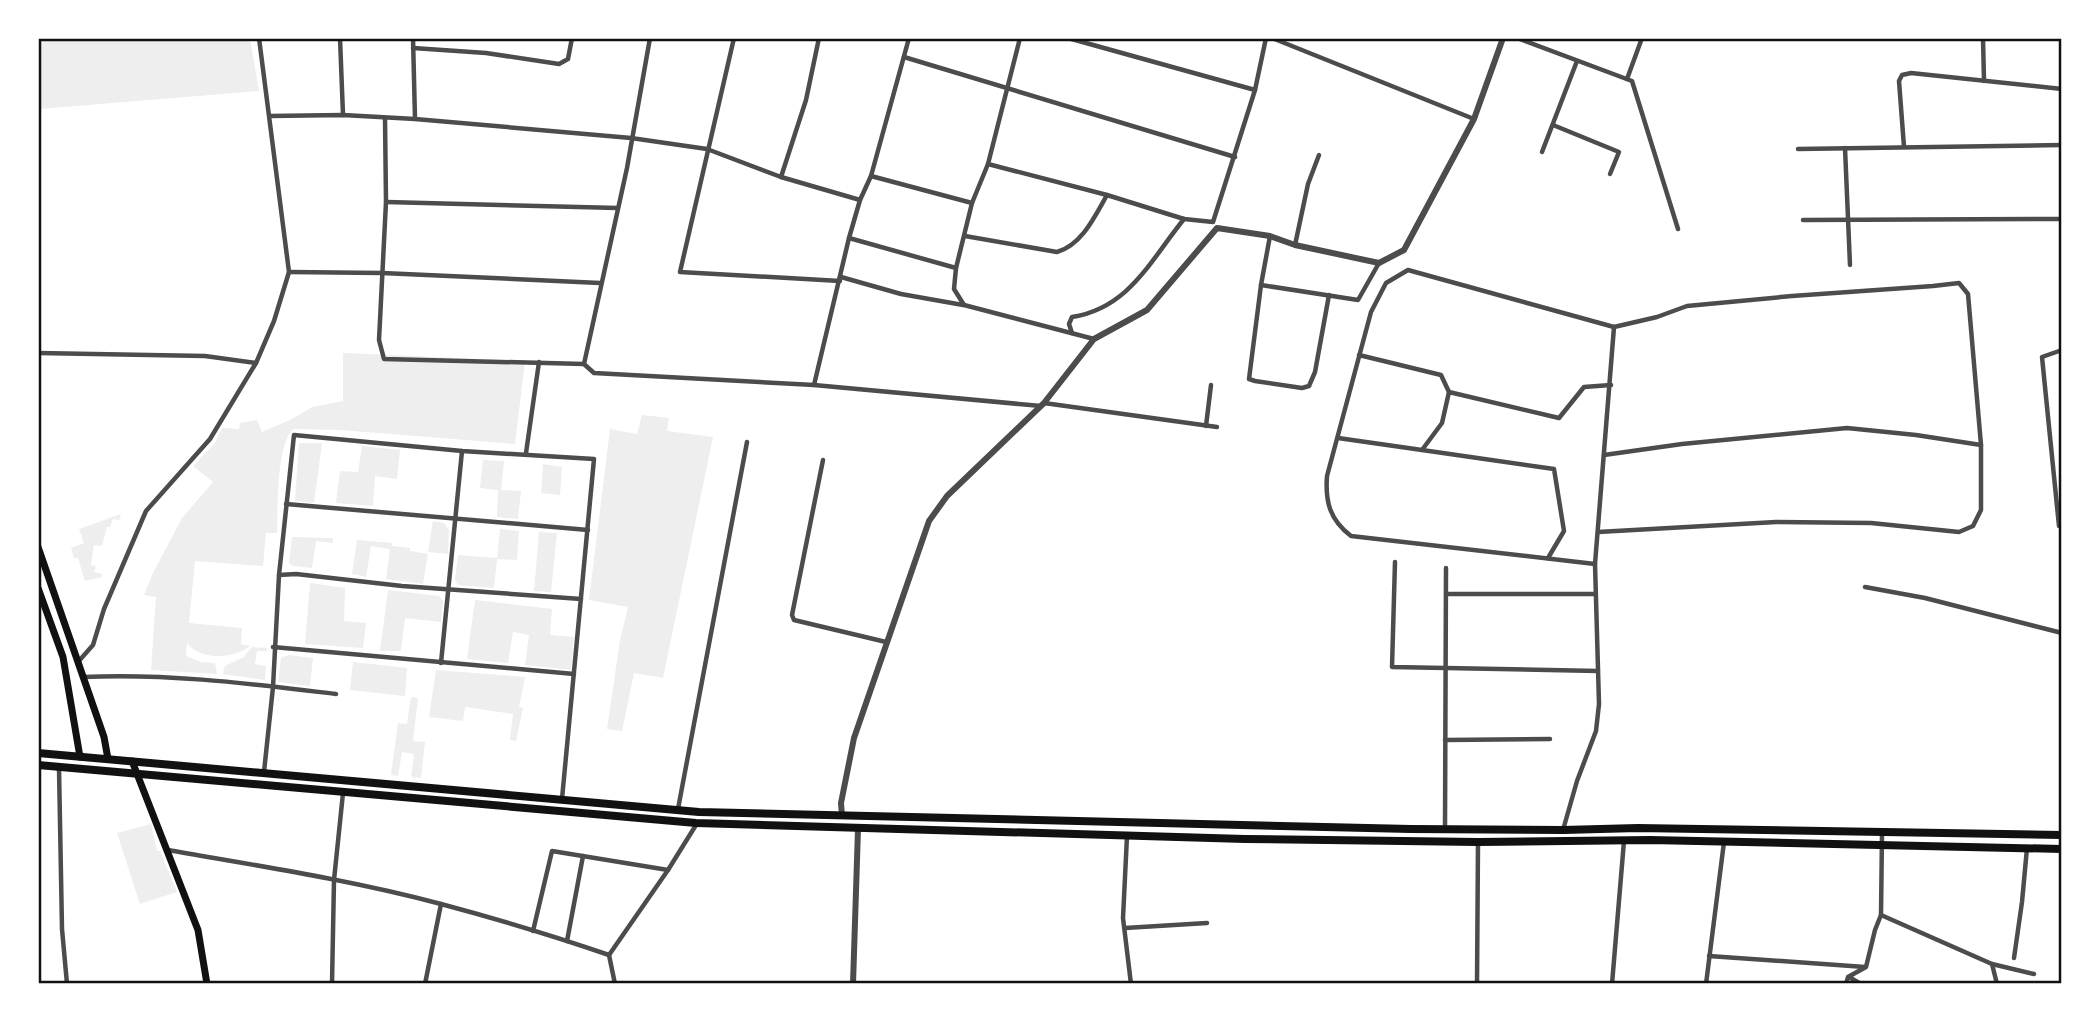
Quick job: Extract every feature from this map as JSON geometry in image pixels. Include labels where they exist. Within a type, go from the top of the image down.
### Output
[{"type":"highway","points":[[38,753],[678,810],[1445,830],[1638,828],[2062,835]]},
{"type":"highway","points":[[38,765],[696,823],[1127,836],[1478,842],[1724,841],[2062,849]]},
{"type":"highway","points":[[432,801],[433,788]]},
{"type":"main road","points":[[38,547],[104,737],[108,759]]},
{"type":"main road","points":[[38,588],[64,657],[80,757]]},
{"type":"main road","points":[[132,761],[198,930],[208,984]]},
{"type":"street","points":[[78,662],[93,645],[104,609],[146,511],[210,439],[256,363],[274,321],[289,272],[259,38]]},
{"type":"street","points":[[340,38],[343,115]]},
{"type":"street","points":[[413,38],[415,119]]},
{"type":"street","points":[[413,48],[486,53],[559,64],[568,59],[572,38]]},
{"type":"street","points":[[584,364],[618,208],[650,38]]},
{"type":"street","points":[[734,38],[681,272],[840,279],[901,294],[964,305],[1094,339]]},
{"type":"street","points":[[781,177],[806,100],[819,38]]},
{"type":"street","points":[[814,385],[849,238],[860,200],[871,176],[909,38]]},
{"type":"street","points":[[964,305],[954,289],[956,268],[972,204],[988,164],[1020,38]]},
{"type":"street","points":[[1068,38],[1255,90]]},
{"type":"street","points":[[988,164],[1107,195],[1184,219],[1213,222],[1255,90],[1266,38]]},
{"type":"street","points":[[1272,38],[1474,119]]},
{"type":"street","points":[[1261,285],[1358,300],[1379,263],[1404,250],[1474,119],[1503,38]]},
{"type":"street","points":[[1517,38],[1632,81],[1678,229]]},
{"type":"street","points":[[1628,79],[1642,38]]},
{"type":"street","points":[[1983,38],[1984,82]]},
{"type":"street","points":[[904,57],[1235,157]]},
{"type":"street","points":[[1542,152],[1577,61]]},
{"type":"street","points":[[1904,147],[1899,81],[1902,75],[1911,73],[2062,89]]},
{"type":"street","points":[[270,116],[343,115],[415,119],[631,138],[707,149],[781,177],[860,200]]},
{"type":"street","points":[[385,118],[386,202],[379,340],[384,359],[584,364],[594,373],[814,385],[1043,405],[1217,427]]},
{"type":"street","points":[[1553,125],[1619,152],[1610,174]]},
{"type":"street","points":[[1798,149],[2062,145]]},
{"type":"street","points":[[1845,148],[1850,265]]},
{"type":"street","points":[[1295,245],[1308,184],[1319,155]]},
{"type":"street","points":[[871,176],[972,204]]},
{"type":"street","points":[[965,236],[1057,252],[1067,249],[1081,236],[1107,195]]},
{"type":"street","points":[[386,202],[618,208]]},
{"type":"street","points":[[1072,333],[1069,324],[1072,317],[1089,314],[1110,305],[1124,294],[1184,219]]},
{"type":"street","points":[[1803,220],[2062,219]]},
{"type":"street","points":[[842,816],[841,803],[854,738],[929,521],[947,496],[1043,405],[1094,339],[1147,310],[1217,228],[1270,236],[1295,245],[1379,263]]},
{"type":"street","points":[[1270,236],[1249,379],[1302,388],[1308,386],[1315,372],[1329,295]]},
{"type":"street","points":[[849,238],[956,268]]},
{"type":"street","points":[[1595,564],[1351,536],[1332,518],[1326,496],[1327,476],[1371,312],[1386,283],[1408,271],[1614,327],[1657,317],[1687,306],[1792,296],[1959,283],[1968,294],[1981,445],[1981,510],[1973,526],[1959,532],[1871,523],[1776,522],[1598,532]]},
{"type":"street","points":[[289,272],[383,273],[600,283]]},
{"type":"street","points":[[1563,830],[1577,781],[1596,732],[1599,704],[1595,564],[1614,327]]},
{"type":"street","points":[[2062,350],[2042,357],[2059,526],[2062,526]]},
{"type":"street","points":[[38,353],[205,356],[256,363]]},
{"type":"street","points":[[1359,355],[1441,375],[1449,392],[1442,423],[1422,450]]},
{"type":"street","points":[[526,453],[539,362]]},
{"type":"street","points":[[1206,425],[1211,385]]},
{"type":"street","points":[[1449,392],[1559,418],[1584,387],[1611,385]]},
{"type":"street","points":[[1604,456],[1682,444],[1847,428],[1981,445]]},
{"type":"street","points":[[263,773],[273,687],[273,647],[279,575],[294,435],[526,453],[594,459],[562,799]]},
{"type":"street","points":[[1338,438],[1554,469],[1564,531],[1548,558]]},
{"type":"street","points":[[678,810],[747,442]]},
{"type":"street","points":[[440,663],[450,588],[462,450]]},
{"type":"street","points":[[824,460],[792,615],[794,620],[886,642]]},
{"type":"street","points":[[286,504],[588,530]]},
{"type":"street","points":[[1395,562],[1392,667],[1598,671]]},
{"type":"street","points":[[1445,830],[1446,568]]},
{"type":"street","points":[[279,575],[296,574],[402,586],[581,599]]},
{"type":"street","points":[[1865,587],[1925,598],[2062,633]]},
{"type":"street","points":[[1446,594],[1595,594]]},
{"type":"street","points":[[273,647],[574,674]]},
{"type":"street","points":[[83,677],[132,675],[336,694]]},
{"type":"street","points":[[1445,740],[1550,740]]},
{"type":"street","points":[[59,766],[62,929],[67,984]]},
{"type":"street","points":[[332,984],[334,880],[343,793]]},
{"type":"street","points":[[615,984],[610,955],[668,870],[696,823]]},
{"type":"street","points":[[853,984],[858,829]]},
{"type":"street","points":[[1846,984],[1848,977],[1866,967],[1881,915],[1882,832]]},
{"type":"street","points":[[1127,836],[1125,928],[1131,984]]},
{"type":"street","points":[[1612,984],[1623,841]]},
{"type":"street","points":[[1706,984],[1724,841]]},
{"type":"street","points":[[1477,984],[1478,842]]},
{"type":"street","points":[[2014,958],[2026,848]]},
{"type":"street","points":[[167,850],[334,880],[441,904],[610,955]]},
{"type":"street","points":[[533,931],[552,851],[668,870]]},
{"type":"street","points":[[567,941],[583,855]]},
{"type":"street","points":[[425,984],[441,904]]},
{"type":"street","points":[[1881,915],[1992,964],[2034,974]]},
{"type":"street","points":[[1125,928],[1207,923]]},
{"type":"street","points":[[1709,956],[1866,967]]},
{"type":"street","points":[[1992,964],[1997,984]]},
{"type":"street","points":[[1848,977],[1861,984]]},
{"type":"shaded area","points":[[39,38],[250,39],[259,91],[39,109]]},
{"type":"shaded area","points":[[343,353],[525,361],[515,444],[340,430],[293,429],[283,449],[277,533],[266,533],[263,566],[195,561],[189,623],[242,628],[241,644],[250,646],[235,654],[217,656],[200,653],[187,643],[186,656],[201,662],[215,663],[217,674],[151,670],[156,597],[144,595],[182,518],[213,482],[193,466],[215,443],[222,428],[239,429],[240,423],[257,420],[262,432],[312,407],[343,401]]},
{"type":"shaded area","points":[[642,415],[669,418],[667,431],[713,437],[663,678],[634,673],[622,731],[607,729],[620,640],[628,607],[589,600],[610,429],[637,434]]},
{"type":"shaded area","points":[[299,443],[322,443],[314,503],[295,501]]},
{"type":"shaded area","points":[[362,446],[400,450],[397,479],[375,476],[373,506],[336,503],[340,471],[358,472]]},
{"type":"shaded area","points":[[483,460],[504,461],[501,490],[521,491],[518,519],[497,517],[498,490],[480,488]]},
{"type":"shaded area","points":[[543,464],[562,467],[560,495],[541,493]]},
{"type":"shaded area","points":[[121,514],[119,520],[113,519],[110,527],[107,527],[102,546],[94,545],[91,565],[96,566],[94,572],[102,574],[102,577],[85,581],[78,558],[74,558],[71,548],[84,543],[79,529]]},
{"type":"shaded area","points":[[433,521],[444,523],[449,530],[448,554],[428,552]]},
{"type":"shaded area","points":[[500,529],[519,531],[517,560],[497,559],[494,588],[458,585],[455,580],[458,555],[497,558]]},
{"type":"shaded area","points":[[539,532],[557,533],[551,592],[534,591]]},
{"type":"shaded area","points":[[292,537],[333,538],[333,543],[316,541],[312,568],[293,566],[289,563]]},
{"type":"shaded area","points":[[357,540],[392,543],[392,546],[428,554],[423,584],[386,579],[390,549],[371,546],[366,577],[352,574]]},
{"type":"shaded area","points":[[310,583],[345,588],[344,621],[366,623],[363,648],[305,644]]},
{"type":"shaded area","points":[[388,590],[439,596],[443,601],[441,622],[405,618],[401,651],[380,651]]},
{"type":"shaded area","points":[[475,600],[552,609],[550,635],[574,637],[571,670],[525,665],[529,635],[513,632],[508,663],[467,659]]},
{"type":"shaded area","points":[[252,647],[267,648],[267,651],[257,651],[255,664],[266,666],[265,680],[223,674],[225,666],[244,657]]},
{"type":"shaded area","points":[[289,655],[313,658],[310,686],[278,682],[281,658]]},
{"type":"shaded area","points":[[353,662],[407,668],[405,696],[350,690]]},
{"type":"shaded area","points":[[436,670],[525,677],[519,707],[523,708],[516,741],[510,740],[513,714],[465,707],[463,721],[429,717]]},
{"type":"shaded area","points":[[411,697],[418,698],[413,741],[425,742],[421,778],[411,777],[414,754],[402,752],[398,776],[391,775],[398,723],[407,724]]},
{"type":"shaded area","points":[[151,824],[157,851],[160,851],[177,892],[140,904],[117,833]]}]
